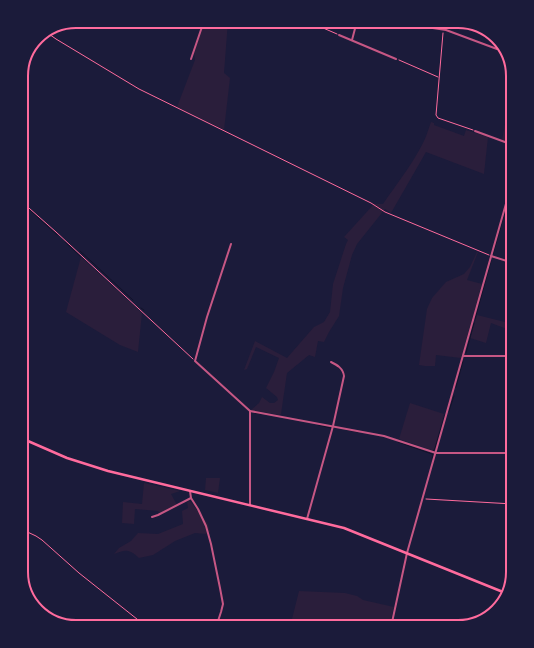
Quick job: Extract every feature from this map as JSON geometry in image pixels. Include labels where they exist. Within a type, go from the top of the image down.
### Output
[{"type":"main road","points":[[28,440],[92,466],[344,528],[502,591]]},
{"type":"street","points":[[191,59],[202,28]]},
{"type":"street","points":[[352,40],[356,28]]},
{"type":"street","points":[[434,28],[443,29],[497,49]]},
{"type":"street","points":[[339,35],[396,59]]},
{"type":"street","points":[[475,131],[506,142]]},
{"type":"street","points":[[393,620],[407,553],[506,204]]},
{"type":"street","points":[[231,244],[207,317],[195,361],[250,411],[384,436],[436,453],[506,453]]},
{"type":"street","points":[[491,256],[506,260]]},
{"type":"street","points":[[463,356],[506,356]]},
{"type":"street","points":[[307,519],[333,426],[344,376],[344,372],[341,368],[331,362]]},
{"type":"street","points":[[250,411],[250,505]]},
{"type":"street","points":[[190,491],[191,498],[206,526],[211,544],[223,604],[219,620]]},
{"type":"street","points":[[152,517],[191,498]]},
{"type":"path","points":[[322,28],[339,35]]},
{"type":"path","points":[[443,29],[436,114],[438,118],[475,131]]},
{"type":"path","points":[[50,35],[146,92],[371,203],[385,212],[491,256]]},
{"type":"path","points":[[396,59],[439,77]]},
{"type":"path","points":[[28,207],[195,361]]},
{"type":"path","points":[[423,499],[506,504]]},
{"type":"path","points":[[28,532],[42,540],[138,620]]},
{"type":"shaded area","points":[[203,28],[227,28],[224,73],[230,78],[224,130],[177,107],[195,60],[194,52]]},
{"type":"shaded area","points":[[506,119],[506,141],[502,140]]},
{"type":"shaded area","points":[[431,122],[434,123],[434,125],[464,136],[466,130],[488,137],[484,174],[426,152],[391,213],[385,209],[357,244],[352,255],[343,288],[339,316],[324,342],[318,341],[315,357],[309,355],[287,373],[281,414],[279,415],[251,410],[259,403],[262,397],[270,403],[274,403],[278,400],[277,397],[266,388],[279,358],[256,347],[247,369],[244,370],[255,341],[287,358],[314,327],[324,322],[330,312],[333,284],[348,240],[344,237],[374,204],[383,204],[418,153],[425,140]]},
{"type":"shaded area","points":[[477,252],[467,280],[482,284],[461,358],[436,355],[435,366],[419,365],[427,309],[432,298],[446,282],[464,274],[470,267]]},
{"type":"shaded area","points":[[81,257],[142,313],[138,352],[120,345],[66,312]]},
{"type":"shaded area","points":[[477,315],[506,322],[506,329],[491,323],[486,343],[470,338]]},
{"type":"shaded area","points":[[410,403],[444,414],[434,451],[399,439]]},
{"type":"shaded area","points":[[206,478],[220,478],[218,493],[205,490]]},
{"type":"shaded area","points":[[144,483],[180,491],[171,494],[177,505],[160,513],[158,511],[135,509],[134,524],[122,523],[123,502],[142,504]]},
{"type":"shaded area","points":[[190,501],[208,524],[210,532],[206,534],[195,533],[175,541],[153,555],[139,558],[130,551],[121,551],[114,554],[119,548],[131,541],[138,533],[158,534],[183,524],[182,511],[188,508],[187,502]]},
{"type":"shaded area","points":[[299,591],[345,593],[357,596],[363,600],[394,607],[391,620],[292,620]]},
{"type":"waterway","points":[[28,208],[57,235]]},
{"type":"waterway","points":[[493,254],[506,208]]},
{"type":"waterway","points":[[65,242],[80,256]]},
{"type":"waterway","points":[[80,251],[133,300]]},
{"type":"waterway","points":[[475,319],[491,261]]},
{"type":"waterway","points":[[466,353],[474,323]]},
{"type":"waterway","points":[[456,387],[463,361]]},
{"type":"waterway","points":[[449,411],[454,396]]},
{"type":"waterway","points":[[255,413],[262,414]]},
{"type":"waterway","points":[[433,451],[445,415]]},
{"type":"waterway","points":[[318,425],[331,428]]},
{"type":"waterway","points":[[347,430],[358,432]]},
{"type":"waterway","points":[[398,442],[432,454],[432,459]]}]
